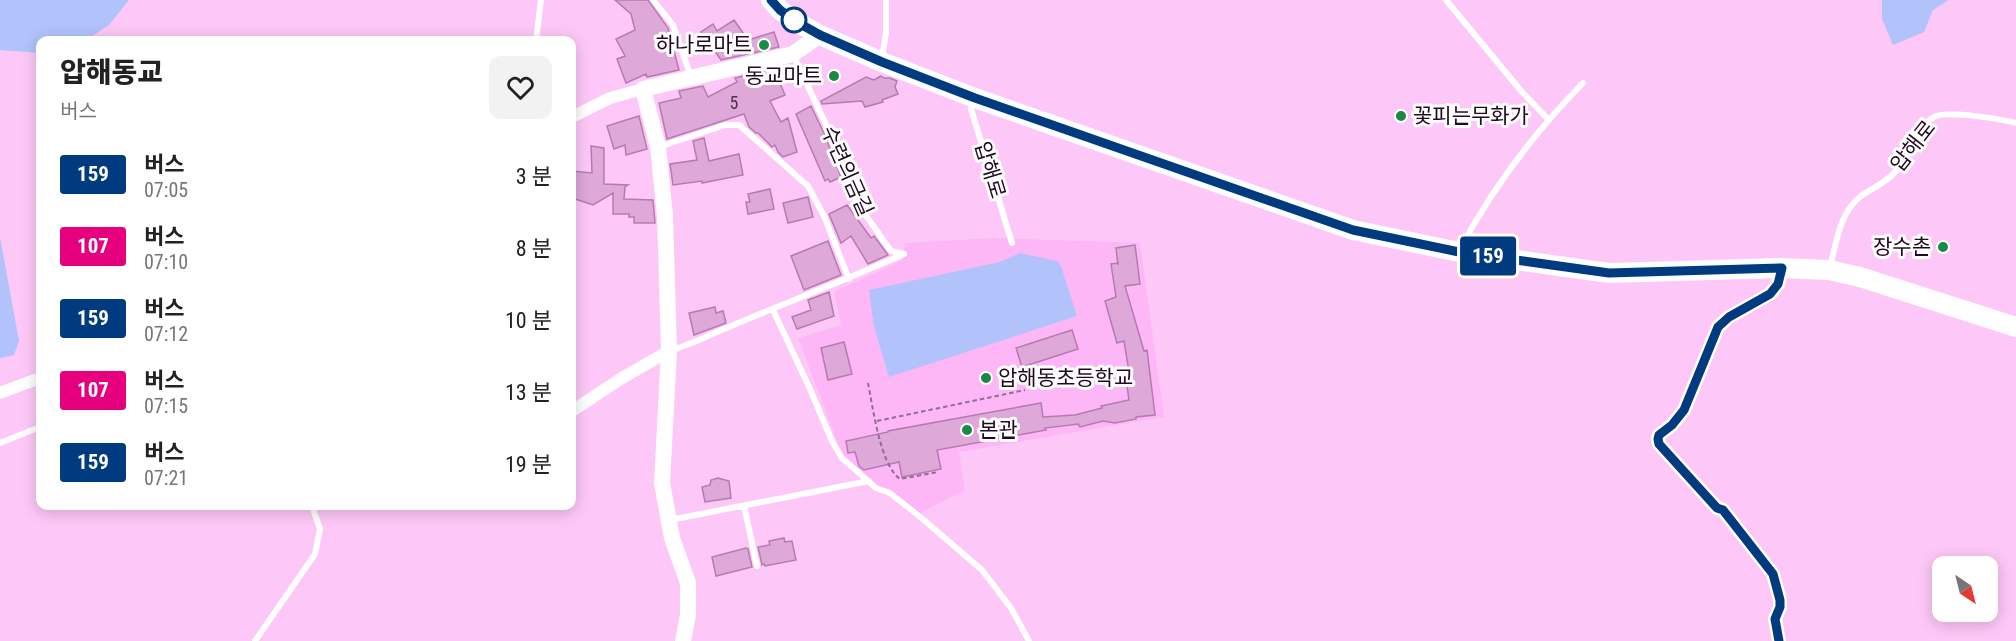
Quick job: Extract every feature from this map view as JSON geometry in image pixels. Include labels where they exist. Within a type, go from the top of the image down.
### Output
[{"type":"main road","points":[[771,0],[795,21],[820,35],[882,62],[975,98],[1353,230],[1459,252],[1609,273],[1782,268],[1829,270],[1860,277],[2016,327]]},
{"type":"street","points":[[576,115],[610,98],[793,54],[820,35]]},
{"type":"street","points":[[643,89],[658,147],[665,216],[669,351],[662,483],[672,538],[688,583],[688,615],[683,641]]},
{"type":"street","points":[[576,408],[669,351]]},
{"type":"street","points":[[0,393],[36,380]]},
{"type":"lane","points":[[536,36],[541,0]]},
{"type":"lane","points":[[653,0],[673,25],[691,78]]},
{"type":"lane","points":[[882,62],[886,33],[886,0]]},
{"type":"lane","points":[[1446,0],[1522,92],[1548,118]]},
{"type":"lane","name":"수련의금길","points":[[669,351],[689,346],[904,254],[891,251],[855,200],[829,131],[793,54]]},
{"type":"lane","points":[[1459,252],[1507,172],[1548,118],[1584,83]]},
{"type":"lane","name":"압해로","points":[[975,98],[971,109],[1012,243]]},
{"type":"lane","name":"압해로","points":[[1829,270],[1840,226],[1847,214],[1859,198],[1895,172],[1912,140],[1928,122],[1936,116],[1951,115],[2016,123]]},
{"type":"lane","name":"수련의금길","points":[[658,147],[725,125],[739,125],[808,186],[824,216],[849,279]]},
{"type":"lane","points":[[1779,641],[1775,619],[1780,600],[1773,574],[1723,510],[1717,508],[1659,444],[1658,439],[1659,435],[1672,425],[1684,410],[1718,327],[1729,317],[1770,294],[1778,284],[1782,268]]},
{"type":"lane","points":[[773,310],[832,441],[842,458],[876,488],[890,493],[982,570],[1011,608],[1029,641]]},
{"type":"lane","points":[[0,443],[36,429]]},
{"type":"lane","points":[[669,520],[869,482]]},
{"type":"lane","points":[[744,506],[757,566]]},
{"type":"lane","points":[[255,641],[315,554],[320,529],[313,510]]},
{"type":"path","points":[[868,383],[884,454],[891,470],[900,479],[938,472]]},
{"type":"path","points":[[877,421],[1025,390]]},
{"type":"shaded area","points":[[0,0],[129,0],[109,25],[92,36],[36,36],[36,53],[0,50]]},
{"type":"shaded area","points":[[1882,0],[1949,0],[1933,10],[1924,32],[1893,45],[1882,19]]},
{"type":"shaded area","points":[[0,237],[19,341],[14,355],[0,358]]},
{"type":"shaded area","name":"압해동초등학교","points":[[997,238],[1140,243],[1164,417],[959,452],[965,490],[919,514],[869,483],[849,467],[798,338],[841,325],[834,292],[903,260],[905,243]]},
{"type":"shaded area","points":[[1020,253],[1057,261],[1061,266],[1077,316],[889,377],[874,327],[869,290],[1000,262]]},
{"type":"building","points":[[615,0],[648,0],[668,28],[679,70],[647,77],[646,74],[626,83],[617,59],[625,56],[616,39],[635,30],[631,14]]},
{"type":"building","points":[[734,20],[748,40],[774,32],[779,47],[721,60],[701,32],[713,24],[717,31]]},
{"type":"building","points":[[774,69],[785,95],[770,101],[781,122],[788,118],[797,152],[783,157],[775,145],[772,147],[749,127],[744,114],[667,139],[659,103],[681,98],[679,91],[703,86],[708,97],[737,82],[735,78]]},
{"type":"building","points":[[881,76],[897,81],[895,87],[898,94],[882,100],[883,102],[865,107],[862,101],[822,104],[821,101],[866,77],[874,80]]},
{"type":"building","points":[[811,106],[841,177],[830,182],[828,179],[825,181],[796,114]]},
{"type":"building","points":[[639,116],[647,149],[626,155],[625,145],[614,149],[607,126]]},
{"type":"building","points":[[704,138],[709,161],[739,154],[743,175],[702,183],[702,181],[673,185],[670,164],[697,160],[693,141]]},
{"type":"building","points":[[591,146],[604,148],[604,184],[628,185],[625,187],[624,199],[653,200],[655,223],[634,223],[634,217],[629,217],[629,214],[613,214],[613,193],[593,205],[576,199],[576,171],[592,173]]},
{"type":"building","points":[[770,189],[774,209],[748,214],[746,202],[750,202],[748,194]]},
{"type":"building","points":[[808,197],[813,217],[788,223],[783,203]]},
{"type":"building","points":[[847,205],[871,238],[874,236],[888,255],[868,264],[851,236],[841,243],[829,214]]},
{"type":"building","points":[[828,241],[841,275],[804,290],[791,256]]},
{"type":"building","points":[[1135,245],[1140,284],[1125,286],[1144,351],[1147,350],[1155,415],[1115,423],[1103,421],[1080,427],[1078,424],[1045,428],[1046,430],[937,450],[941,469],[902,477],[899,462],[864,470],[859,466],[855,452],[848,453],[846,441],[888,431],[1041,403],[1043,417],[1075,415],[1129,400],[1126,379],[1130,378],[1124,341],[1117,343],[1105,301],[1116,297],[1111,264],[1118,263],[1116,248]]},
{"type":"building","points":[[829,292],[834,316],[797,329],[792,317],[811,310],[808,300]]},
{"type":"building","points":[[715,307],[716,313],[723,311],[726,323],[694,335],[689,313]]},
{"type":"building","points":[[1072,330],[1078,349],[1022,367],[1016,348]]},
{"type":"building","points":[[844,342],[852,374],[828,380],[821,348]]},
{"type":"building","points":[[718,478],[729,481],[731,498],[705,502],[702,487],[710,485],[711,480]]},
{"type":"building","points":[[784,538],[785,542],[792,541],[796,560],[762,565],[758,547],[770,545],[769,541]]},
{"type":"building","points":[[746,548],[752,567],[716,576],[712,557]]},
{"type":"bus line","name":"159","points":[[771,0],[795,21],[820,35],[882,62],[975,98],[1353,230],[1459,252],[1609,273],[1782,268],[1778,284],[1770,294],[1729,317],[1718,327],[1684,410],[1672,425],[1659,435],[1658,439],[1659,444],[1717,508],[1723,510],[1773,574],[1780,600],[1775,619],[1779,641]]},
{"type":"place","name":"하나로마트","points":[[764,45]]},
{"type":"place","name":"동교마트","points":[[834,76]]},
{"type":"place","name":"꽃피는무화가","points":[[1401,116]]},
{"type":"place","name":"장수촌","points":[[1943,247]]},
{"type":"place","name":"압해동초등학교","points":[[986,378]]},
{"type":"place","name":"본관","points":[[967,430]]}]
